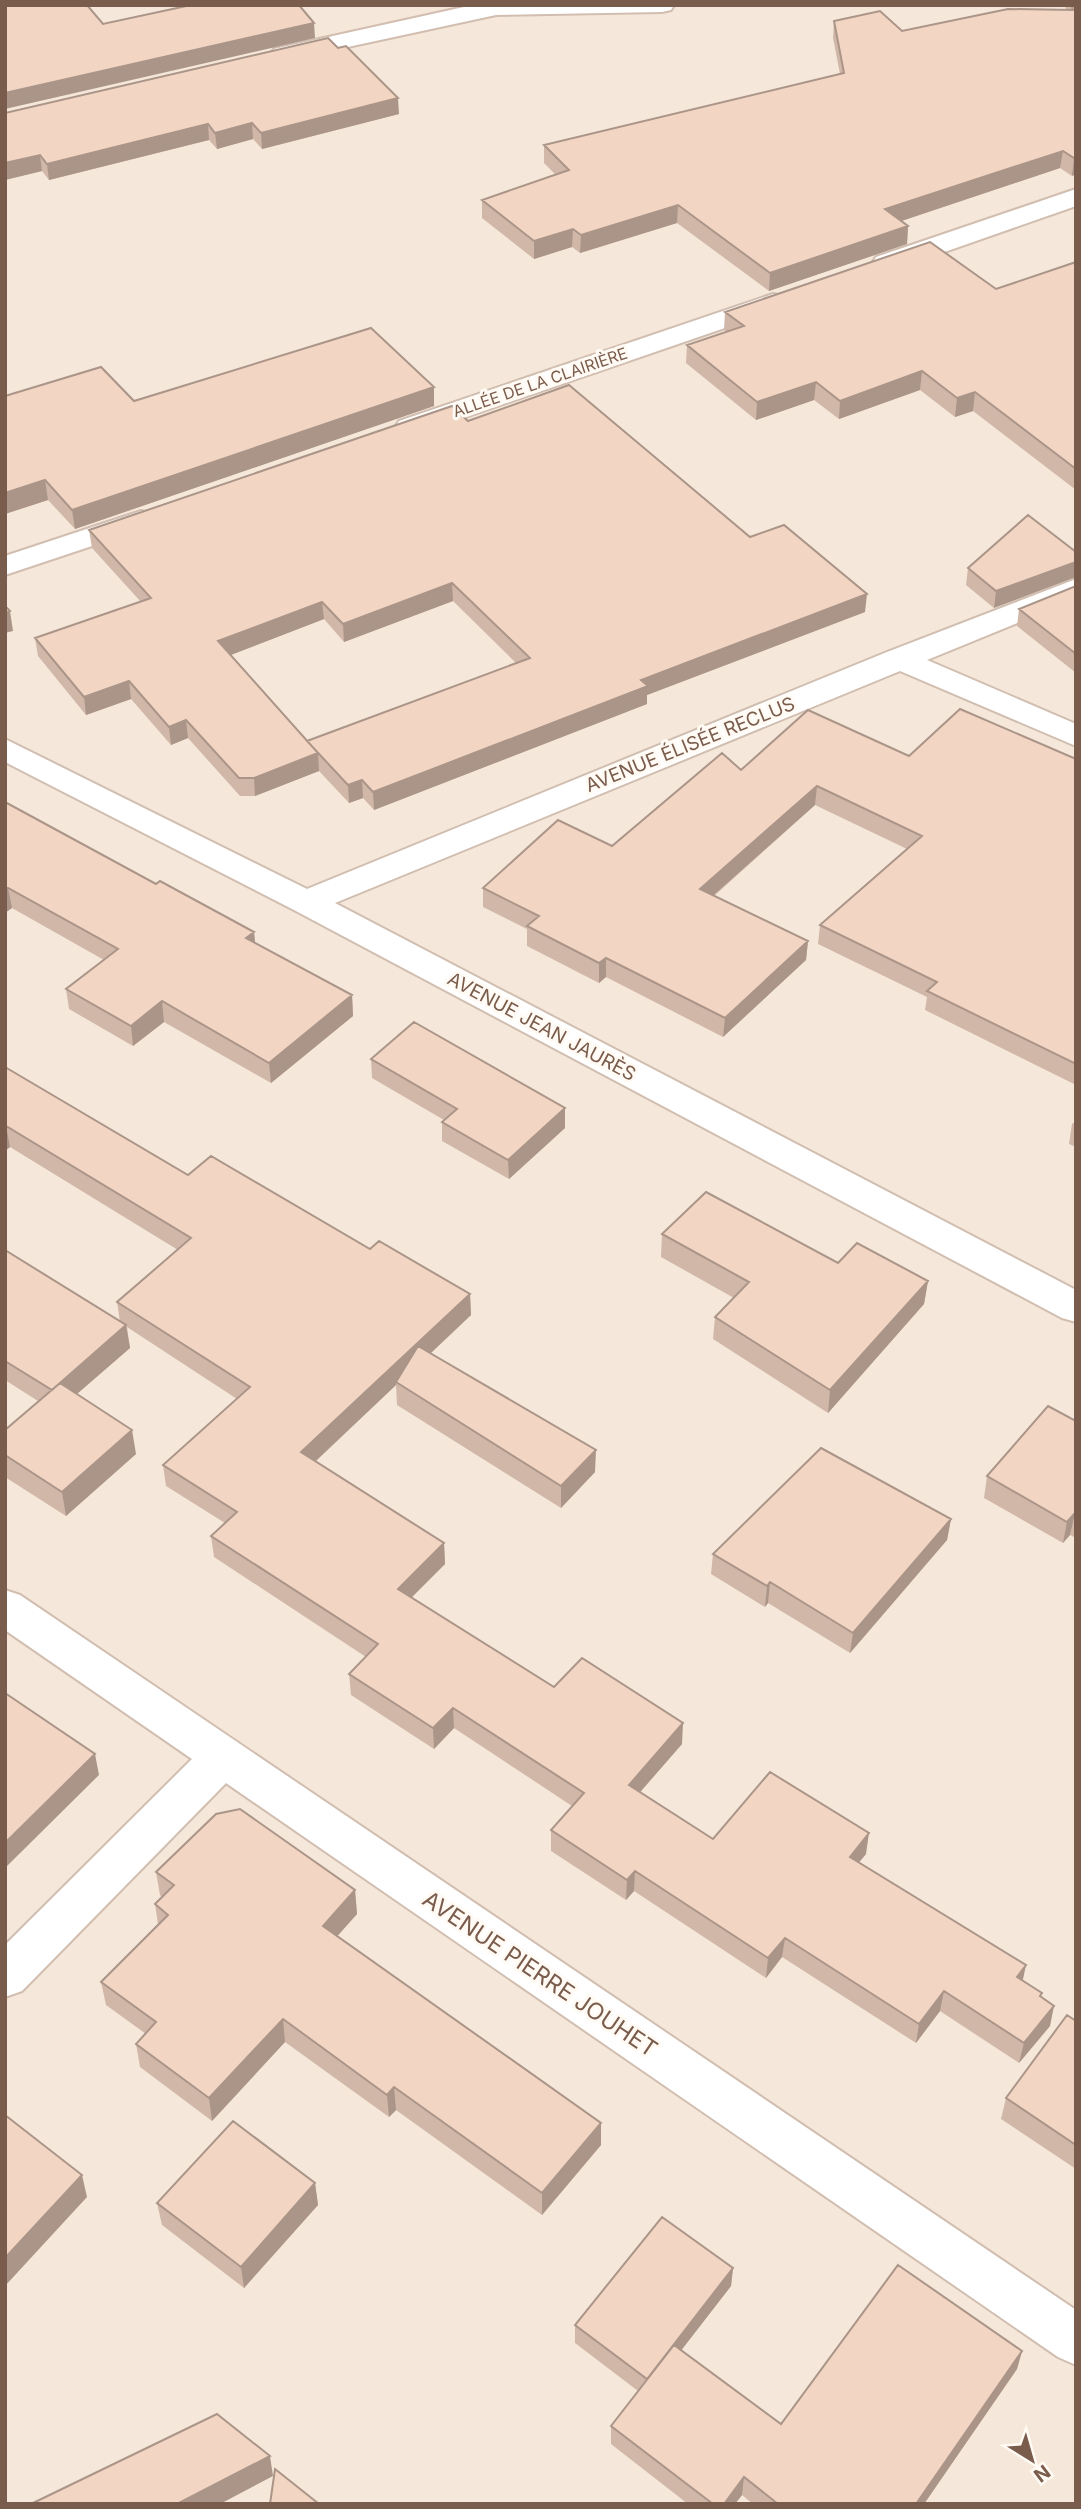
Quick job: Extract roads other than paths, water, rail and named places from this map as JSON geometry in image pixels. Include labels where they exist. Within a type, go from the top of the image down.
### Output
[{"type":"street","points":[[258,60],[408,25],[496,8],[662,5]]},
{"type":"street","points":[[864,270],[1076,197]]},
{"type":"street","name":"ALLÉE DE LA CLAIRIÈRE","points":[[388,434],[798,293]]},
{"type":"street","points":[[5,566],[164,512]]},
{"type":"street","name":"AVENUE ÉLISÉE RECLUS","points":[[306,902],[1076,588]]},
{"type":"street","points":[[898,659],[1076,736]]},
{"type":"street","name":"AVENUE JEAN JAURÈS","points":[[5,749],[306,902],[1076,1308]]},
{"type":"street","name":"AVENUE PIERRE JOUHET","points":[[5,1607],[1076,2340]]},
{"type":"street","points":[[5,1976],[222,1758]]}]
